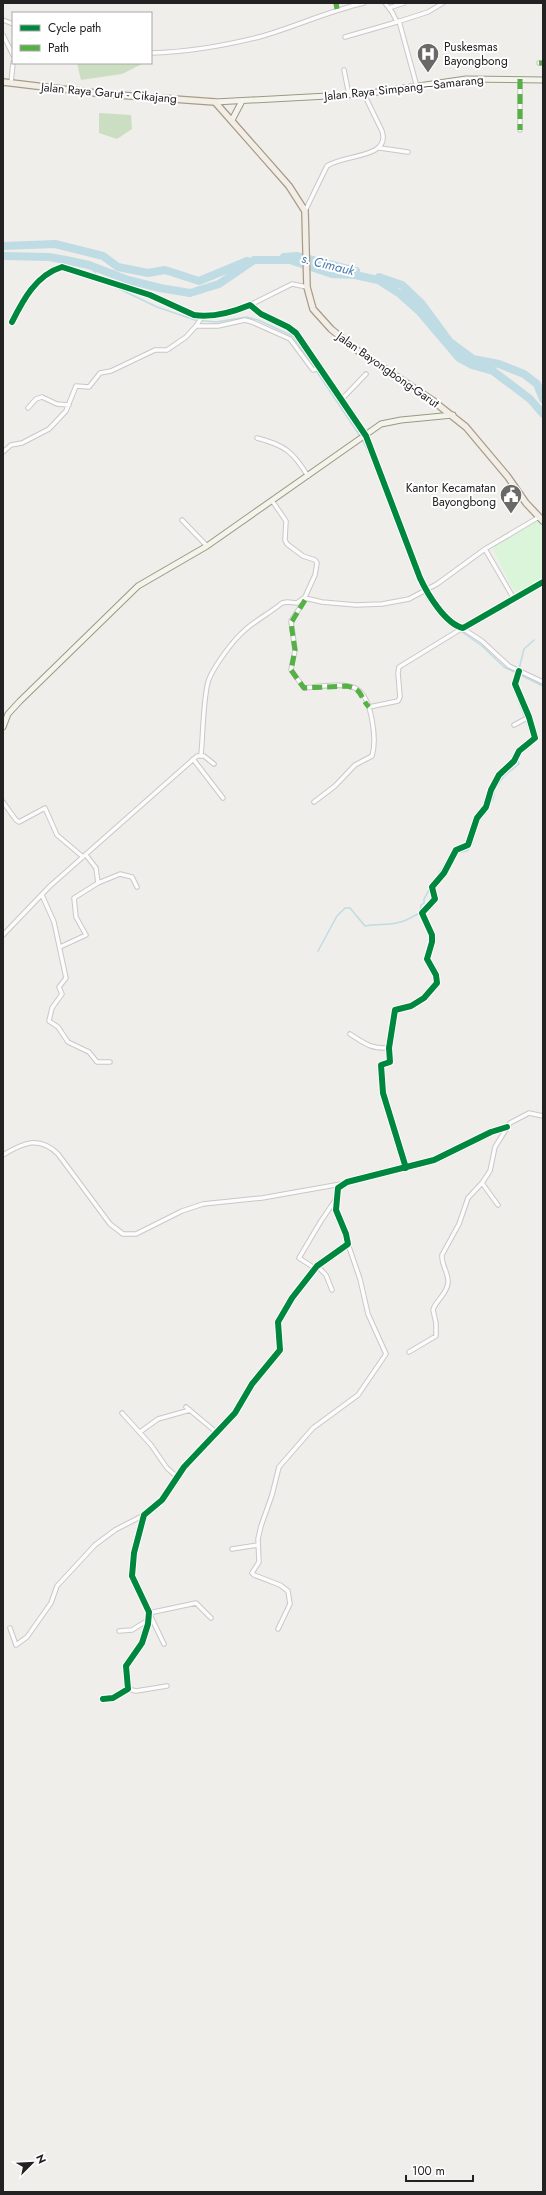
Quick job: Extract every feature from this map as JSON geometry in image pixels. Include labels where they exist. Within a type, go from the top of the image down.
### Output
[{"type":"main road","name":"Jalan Raya Garut - Cikajang","points":[[3,82],[104,94],[215,102]]},
{"type":"main road","name":"Jalan Bayongbong-Garut","points":[[215,102],[289,186],[305,211],[307,287],[313,309],[331,329],[375,363],[453,415],[466,427],[541,519]]},
{"type":"street","points":[[336,3],[337,9]]},
{"type":"street","points":[[152,53],[195,51],[260,37],[337,9],[364,3]]},
{"type":"street","points":[[385,3],[398,21],[417,87]]},
{"type":"street","points":[[389,8],[404,3]]},
{"type":"street","points":[[345,37],[428,12],[443,3]]},
{"type":"street","points":[[3,35],[12,53]]},
{"type":"street","points":[[11,83],[13,64]]},
{"type":"street","points":[[344,70],[349,95]]},
{"type":"street","name":"Jalan Raya Simpang—Samarang","points":[[215,102],[364,94],[466,79],[543,80]]},
{"type":"street","points":[[520,80],[520,130]]},
{"type":"street","points":[[364,94],[384,138],[380,148]]},
{"type":"street","points":[[232,120],[242,101]]},
{"type":"street","points":[[305,211],[323,170],[330,164],[369,153],[380,148],[408,152]]},
{"type":"street","points":[[12,322],[22,302],[34,285],[57,269],[62,268],[150,295],[194,316],[201,317],[227,313],[250,305],[292,284],[307,287]]},
{"type":"street","points":[[250,305],[261,314],[288,326],[296,333],[342,399],[365,437],[425,592],[459,630],[482,642],[495,655],[518,672],[543,682]]},
{"type":"street","points":[[3,452],[11,445],[22,443],[49,430],[66,411],[76,386],[89,387],[100,373],[111,371],[155,350],[167,350],[186,337],[197,325],[201,317]]},
{"type":"street","points":[[197,325],[218,326],[245,320],[252,322],[290,339],[314,371],[320,368]]},
{"type":"street","points":[[342,399],[366,374]]},
{"type":"street","points":[[28,408],[34,401],[42,397],[57,404],[69,405]]},
{"type":"street","points":[[3,727],[8,714],[20,701],[128,595],[145,582],[207,546],[389,421],[453,415]]},
{"type":"street","points":[[257,438],[280,445],[295,456],[308,477]]},
{"type":"street","points":[[272,502],[286,521],[285,540],[287,544],[297,552],[316,561],[316,569],[305,598],[291,623],[295,650],[291,670],[301,686],[304,688],[346,686],[359,690],[369,707],[376,739],[372,756],[355,765],[335,786],[314,802]]},
{"type":"street","points":[[201,756],[209,680],[225,655],[246,628],[285,602],[297,603],[305,598],[333,604],[371,605],[401,601],[420,594],[425,592],[485,549],[541,519]]},
{"type":"street","points":[[182,520],[207,546]]},
{"type":"street","points":[[485,549],[514,599]]},
{"type":"street","points":[[369,707],[398,701],[400,697],[399,667],[459,630],[543,582]]},
{"type":"street","points":[[406,1168],[383,1093],[381,1065],[390,1063],[389,1048],[395,1010],[416,1004],[424,998],[437,983],[436,975],[427,958],[432,942],[432,935],[422,913],[435,899],[432,887],[444,873],[456,850],[468,846],[477,818],[486,806],[491,790],[499,775],[514,761],[519,751],[535,738],[529,717],[515,684],[518,672]]},
{"type":"street","points":[[514,725],[529,717]]},
{"type":"street","points":[[3,935],[42,895],[85,856],[194,759],[201,756]]},
{"type":"street","points":[[201,756],[214,764]]},
{"type":"street","points":[[194,759],[223,798]]},
{"type":"street","points":[[3,802],[19,822],[45,808],[57,835],[85,856],[96,868],[98,883]]},
{"type":"street","points":[[60,947],[85,936],[76,917],[74,898],[98,883],[122,874],[132,877],[137,887]]},
{"type":"street","points":[[42,895],[54,922],[66,979],[59,988],[62,994],[52,1008],[49,1021],[58,1027],[70,1043],[89,1052],[97,1062],[110,1062]]},
{"type":"street","points":[[350,1034],[363,1044],[381,1048],[389,1048]]},
{"type":"street","points":[[409,1352],[436,1336],[433,1307],[442,1299],[448,1282],[442,1255],[461,1219],[468,1198],[482,1183],[490,1171],[498,1141],[507,1127],[515,1120],[529,1113],[543,1116]]},
{"type":"street","points":[[3,1155],[26,1144],[39,1143],[49,1145],[58,1154],[110,1224],[123,1234],[130,1235],[136,1234],[182,1211],[203,1204],[262,1198],[341,1184],[406,1168],[446,1156],[491,1132],[507,1127]]},
{"type":"street","points":[[482,1183],[498,1205]]},
{"type":"street","points":[[278,1629],[289,1608],[290,1596],[286,1588],[252,1574],[260,1562],[258,1545],[261,1526],[281,1465],[313,1428],[358,1395],[386,1354],[369,1317],[360,1279],[346,1234],[336,1210],[338,1188],[341,1184]]},
{"type":"street","points":[[332,1290],[326,1275],[316,1267],[300,1261],[299,1258],[336,1199]]},
{"type":"street","points":[[10,1628],[16,1644],[27,1637],[51,1603],[57,1586],[95,1545],[115,1530],[144,1515],[170,1491],[178,1477],[216,1432],[235,1413],[252,1384],[280,1350],[278,1325],[280,1318],[300,1285],[316,1267],[348,1244]]},
{"type":"street","points":[[186,1407],[216,1432]]},
{"type":"street","points":[[140,1432],[158,1418],[190,1410]]},
{"type":"street","points":[[122,1413],[140,1432],[167,1468],[178,1477]]},
{"type":"street","points":[[144,1515],[134,1553],[132,1576],[164,1644]]},
{"type":"street","points":[[232,1549],[258,1545]]},
{"type":"street","points":[[149,1613],[196,1603],[211,1618]]},
{"type":"street","points":[[128,1689],[126,1666],[142,1643],[149,1613]]},
{"type":"street","points":[[119,1631],[132,1630],[148,1620]]},
{"type":"street","points":[[103,1698],[113,1698],[128,1689],[136,1691],[167,1686]]},
{"type":"green space","points":[[77,64],[142,64],[122,74],[81,80]]},
{"type":"green space","points":[[99,113],[131,115],[132,129],[117,139],[99,133]]},
{"type":"green space","points":[[539,517],[543,520],[543,578],[517,592],[513,590],[492,547]]},
{"type":"waterway","name":"s. Cimauk","points":[[3,246],[55,244],[103,256],[118,267],[148,273],[165,270],[199,281],[247,261]]},
{"type":"waterway","points":[[3,256],[49,257],[66,260],[89,265],[128,280],[160,288],[190,293],[219,284],[254,260],[290,260],[332,274],[355,275],[378,280],[400,294],[419,311],[459,358],[472,365],[493,371],[530,399],[543,414]]},
{"type":"waterway","name":"s. Cimauk","points":[[284,257],[297,256],[356,271]]},
{"type":"waterway","points":[[89,265],[99,278]]},
{"type":"waterway","name":"s. Cimauk","points":[[379,277],[402,285],[422,304],[450,342],[473,359],[499,364],[524,374],[537,384],[543,399]]},
{"type":"waterway","points":[[107,283],[157,307],[195,320],[216,322],[247,317],[258,320],[293,336],[360,436]]},
{"type":"waterway","points":[[362,439],[376,468]]},
{"type":"waterway","points":[[418,578],[427,599],[445,620],[482,646],[504,667],[543,686]]},
{"type":"waterway","points":[[519,669],[524,649],[534,640]]},
{"type":"waterway","points":[[515,686],[515,692],[533,739]]},
{"type":"waterway","points":[[456,853],[467,851],[473,842],[472,839],[480,819],[493,799],[495,789],[504,776],[519,764],[517,758]]},
{"type":"waterway","points":[[318,951],[337,916],[345,908],[350,908],[365,926],[405,921],[420,913],[421,905],[424,903],[427,893],[451,857]]},
{"type":"marked path","points":[[336,3],[337,9]]},
{"type":"marked path","points":[[520,79],[520,130]]},
{"type":"marked path","points":[[305,600],[291,623],[295,650],[291,670],[304,688],[352,687],[359,691],[369,707]]},
{"type":"cycle path","points":[[12,322],[31,289],[45,276],[62,267],[150,295],[194,315],[208,316],[223,314],[250,305],[261,314],[288,327],[296,333],[366,436],[420,578],[437,607],[450,621],[463,628],[543,582]]},
{"type":"cycle path","points":[[406,1168],[383,1093],[381,1065],[390,1062],[389,1048],[395,1010],[411,1006],[424,998],[437,983],[436,975],[427,959],[432,942],[432,935],[422,913],[435,899],[432,887],[444,873],[456,850],[468,845],[477,818],[486,807],[491,790],[499,775],[514,761],[519,751],[535,738],[529,717],[515,684],[519,671]]},
{"type":"cycle path","points":[[103,1699],[113,1698],[128,1689],[126,1666],[142,1643],[148,1624],[149,1612],[132,1576],[134,1553],[144,1515],[162,1500],[184,1467],[235,1413],[252,1384],[280,1350],[278,1322],[292,1298],[317,1266],[348,1244],[346,1234],[336,1210],[338,1188],[347,1182],[434,1160],[491,1132],[507,1127]]},
{"type":"place","name":"Puskesmas Bayongbong","points":[[428,74]]},
{"type":"place","name":"Kantor Kecamatan Bayongbong","points":[[511,514]]}]
